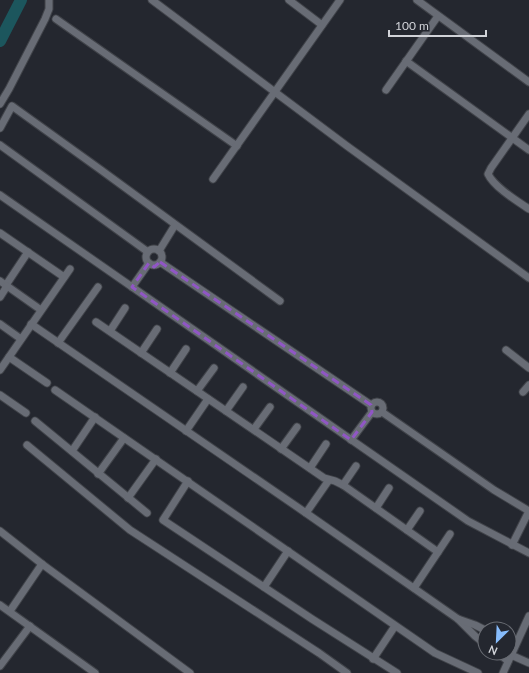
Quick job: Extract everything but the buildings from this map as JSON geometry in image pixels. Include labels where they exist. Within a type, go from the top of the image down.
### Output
[{"type":"street","points":[[0,104],[45,19],[49,0]]},
{"type":"street","points":[[152,0],[394,181],[529,278]]},
{"type":"street","points":[[289,0],[322,25]]},
{"type":"street","points":[[213,179],[340,0]]},
{"type":"street","points":[[417,0],[529,82]]},
{"type":"street","points":[[386,90],[438,16]]},
{"type":"street","points":[[56,19],[237,146]]},
{"type":"street","points":[[406,62],[529,150]]},
{"type":"street","points":[[0,128],[12,106],[280,301]]},
{"type":"street","points":[[529,114],[490,168],[488,174],[497,186],[529,209]]},
{"type":"street","points":[[0,145],[148,252]]},
{"type":"street","points":[[0,195],[468,521],[529,554]]},
{"type":"street","points":[[159,251],[175,225]]},
{"type":"street","points":[[0,233],[64,277]]},
{"type":"street","points":[[154,249],[159,251],[162,255],[162,260],[156,265],[149,263],[146,258],[148,252],[149,250],[154,249]]},
{"type":"street","points":[[0,296],[4,284],[28,252]]},
{"type":"street","points":[[160,262],[372,408],[374,414],[381,414],[384,408],[380,402],[374,402],[372,408],[352,440]]},
{"type":"street","points":[[132,287],[149,263]]},
{"type":"street","points":[[0,368],[70,269]]},
{"type":"street","points":[[4,284],[41,310]]},
{"type":"street","points":[[58,343],[98,287]]},
{"type":"street","points":[[110,331],[125,308]]},
{"type":"street","points":[[96,322],[324,478],[343,485],[438,552]]},
{"type":"street","points":[[0,324],[21,339]]},
{"type":"street","points":[[31,324],[414,588],[458,619],[477,638]]},
{"type":"street","points":[[141,352],[157,329]]},
{"type":"street","points":[[170,373],[186,349]]},
{"type":"street","points":[[506,350],[529,368]]},
{"type":"street","points":[[9,357],[47,383]]},
{"type":"street","points":[[197,391],[214,368]]},
{"type":"street","points":[[523,392],[529,385]]},
{"type":"street","points":[[226,411],[243,387]]},
{"type":"street","points":[[55,390],[435,653],[478,673]]},
{"type":"street","points":[[0,394],[26,413]]},
{"type":"street","points":[[186,431],[208,399]]},
{"type":"street","points":[[254,430],[270,407]]},
{"type":"street","points":[[382,412],[494,490],[529,511],[512,545]]},
{"type":"street","points":[[72,452],[95,417]]},
{"type":"street","points":[[35,420],[98,474],[147,513]]},
{"type":"street","points":[[281,449],[297,427]]},
{"type":"street","points":[[98,474],[124,438]]},
{"type":"street","points":[[310,468],[326,444]]},
{"type":"street","points":[[26,445],[130,530],[348,673]]},
{"type":"street","points":[[128,498],[156,459]]},
{"type":"street","points":[[343,485],[356,466]]},
{"type":"street","points":[[306,513],[329,480]]},
{"type":"street","points":[[188,482],[164,520],[397,673]]},
{"type":"street","points":[[376,508],[389,488]]},
{"type":"street","points":[[406,530],[420,511]]},
{"type":"street","points":[[0,531],[42,564],[190,673]]},
{"type":"street","points":[[414,588],[450,534]]},
{"type":"street","points":[[264,587],[288,551]]},
{"type":"street","points":[[10,611],[42,564]]},
{"type":"street","points":[[0,605],[95,673]]},
{"type":"street","points":[[517,639],[529,616]]},
{"type":"street","points":[[458,619],[477,626]]},
{"type":"street","points":[[5,673],[0,668],[30,626]]},
{"type":"street","points":[[373,658],[395,626]]},
{"type":"street","points":[[517,656],[529,663]]},
{"type":"street","points":[[503,673],[507,661]]},
{"type":"highlighted area","points":[[160,262],[371,405],[372,412],[351,440],[132,287],[149,263],[154,267]]},
{"type":"waterway","points":[[0,41],[21,0]]}]
